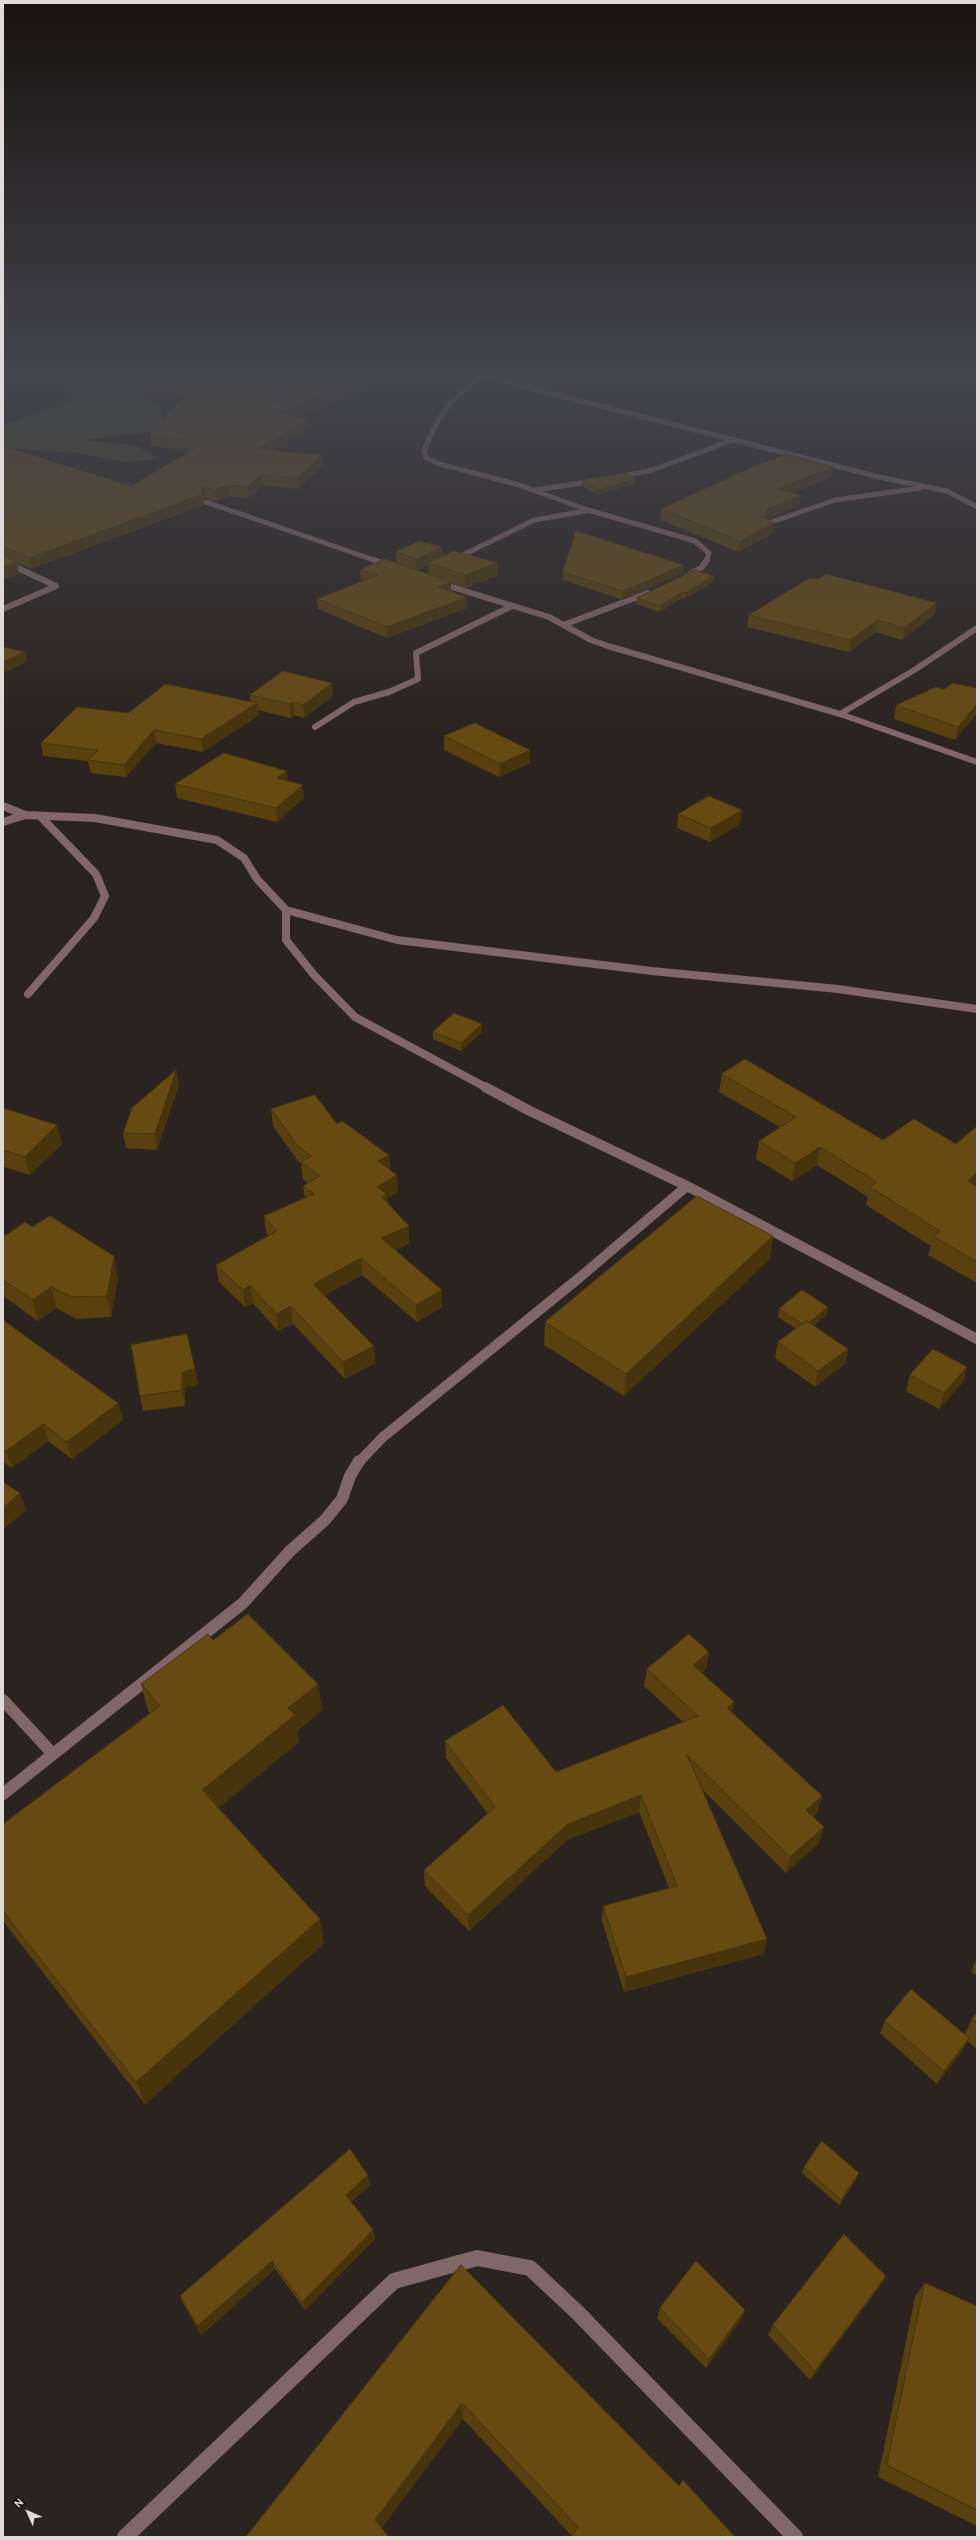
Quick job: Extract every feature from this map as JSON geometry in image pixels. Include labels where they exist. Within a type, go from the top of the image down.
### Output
[{"type":"street","points":[[548,497],[588,510],[666,531],[701,545],[709,553],[708,560],[701,568],[680,579]]},
{"type":"street","points":[[769,523],[835,500],[860,497]]},
{"type":"street","points":[[958,497],[977,507]]},
{"type":"street","points":[[206,502],[394,568]]},
{"type":"street","points":[[451,561],[534,520],[588,510]]},
{"type":"street","points":[[3,561],[56,586],[3,609]]},
{"type":"street","points":[[430,580],[566,624],[580,634],[608,646],[840,714],[977,762]]},
{"type":"street","points":[[566,624],[655,590]]},
{"type":"street","points":[[315,727],[354,702],[389,692],[418,679],[416,653],[512,606]]},
{"type":"street","points":[[840,714],[902,678],[977,628]]},
{"type":"street","points":[[3,806],[25,815],[95,818],[217,840],[232,848],[244,858],[257,879],[286,910],[397,940],[652,971],[838,989],[977,1009]]},
{"type":"street","points":[[3,822],[25,815]]},
{"type":"street","points":[[28,994],[94,918],[105,896],[96,874],[40,816]]},
{"type":"street","points":[[286,910],[286,940],[319,980],[356,1017],[530,1111],[687,1186],[977,1340]]},
{"type":"street","points":[[3,1794],[52,1753],[243,1603],[290,1551],[325,1520],[342,1499],[350,1476],[361,1458],[383,1437],[579,1278],[687,1186]]},
{"type":"street","points":[[3,1700],[52,1753]]},
{"type":"street","points":[[125,2537],[394,2281],[477,2258],[530,2268],[578,2313],[795,2537]]},
{"type":"building","points":[[3,497],[196,497],[29,558],[3,546]]},
{"type":"building","points":[[688,497],[798,497],[767,510],[767,514],[762,517],[769,518],[766,520],[774,523],[740,541],[661,509]]},
{"type":"building","points":[[576,531],[684,565],[623,591],[563,572]]},
{"type":"building","points":[[419,541],[442,547],[416,559],[396,552]]},
{"type":"building","points":[[454,551],[498,563],[465,575],[428,563]]},
{"type":"building","points":[[3,555],[17,562],[3,567]]},
{"type":"building","points":[[385,559],[451,582],[438,587],[467,597],[387,627],[317,599],[378,575],[360,570]]},
{"type":"building","points":[[695,570],[714,576],[685,593],[682,592],[660,606],[637,598]]},
{"type":"building","points":[[826,574],[937,603],[904,628],[878,620],[850,640],[749,615],[809,578],[818,579]]},
{"type":"building","points":[[3,647],[25,652],[3,662]]},
{"type":"building","points":[[283,671],[332,683],[303,705],[293,702],[290,704],[250,695]]},
{"type":"building","points":[[953,683],[977,688],[977,704],[958,727],[896,705],[936,687],[944,689]]},
{"type":"building","points":[[166,684],[257,703],[201,739],[154,730],[124,765],[88,760],[98,750],[41,743],[77,707],[128,713]]},
{"type":"building","points":[[475,723],[530,750],[500,764],[444,736]]},
{"type":"building","points":[[224,753],[287,771],[277,778],[303,785],[276,808],[175,784]]},
{"type":"building","points":[[709,796],[742,810],[711,828],[678,814]]},
{"type":"building","points":[[454,1013],[482,1024],[461,1043],[433,1032]]},
{"type":"building","points":[[745,1059],[883,1140],[914,1119],[956,1144],[977,1126],[977,1172],[968,1181],[977,1186],[977,1262],[933,1236],[940,1231],[870,1187],[877,1182],[820,1147],[795,1163],[759,1141],[796,1117],[722,1074]]},
{"type":"building","points":[[176,1070],[155,1134],[123,1133],[132,1108]]},
{"type":"building","points":[[315,1095],[337,1124],[342,1121],[389,1155],[378,1161],[397,1175],[377,1187],[387,1194],[382,1197],[409,1226],[381,1238],[442,1290],[416,1305],[361,1258],[313,1284],[374,1346],[343,1362],[291,1306],[276,1314],[250,1285],[243,1290],[216,1265],[277,1231],[264,1216],[314,1194],[303,1186],[320,1176],[301,1162],[311,1156],[297,1145],[271,1109]]},
{"type":"building","points":[[3,1108],[57,1125],[25,1157],[3,1150]]},
{"type":"building","points":[[697,1196],[773,1236],[626,1374],[545,1322]]},
{"type":"building","points":[[50,1216],[114,1256],[107,1296],[72,1297],[51,1287],[33,1300],[3,1280],[3,1237],[25,1222],[32,1227]]},
{"type":"building","points":[[802,1290],[828,1307],[810,1322],[807,1321],[803,1324],[779,1309]]},
{"type":"building","points":[[3,1320],[118,1403],[67,1442],[43,1424],[6,1451],[3,1449]]},
{"type":"building","points":[[807,1321],[848,1349],[818,1371],[778,1342]]},
{"type":"building","points":[[187,1334],[195,1369],[182,1372],[182,1390],[140,1396],[131,1345]]},
{"type":"building","points":[[933,1349],[967,1367],[944,1393],[910,1375]]},
{"type":"building","points":[[3,1482],[20,1493],[3,1508]]},
{"type":"building","points":[[248,1614],[318,1684],[288,1708],[295,1715],[202,1790],[320,1919],[136,2082],[3,1911],[3,1824],[160,1706],[141,1684],[208,1634],[213,1640]]},
{"type":"building","points":[[689,1634],[709,1652],[693,1665],[734,1702],[727,1708],[822,1796],[806,1810],[824,1827],[790,1857],[687,1755],[767,1939],[626,1977],[603,1906],[677,1886],[641,1795],[568,1824],[468,1915],[424,1870],[495,1807],[445,1741],[503,1705],[556,1772],[698,1716],[647,1669]]},
{"type":"building","points":[[911,1989],[969,2038],[944,2071],[885,2021]]},
{"type":"building","points":[[977,2013],[977,2023],[972,2019]]},
{"type":"building","points":[[822,2141],[859,2173],[841,2200],[804,2167]]},
{"type":"building","points":[[350,2149],[368,2175],[346,2195],[373,2230],[302,2302],[272,2261],[197,2326],[180,2296]]},
{"type":"building","points":[[844,2234],[886,2276],[815,2371],[773,2325]]},
{"type":"building","points":[[696,2261],[745,2310],[709,2359],[660,2308]]},
{"type":"building","points":[[461,2265],[679,2486],[683,2480],[735,2537],[571,2537],[578,2527],[462,2403],[375,2520],[389,2537],[246,2537]]},
{"type":"building","points":[[925,2283],[977,2306],[977,2510],[887,2465]]}]
